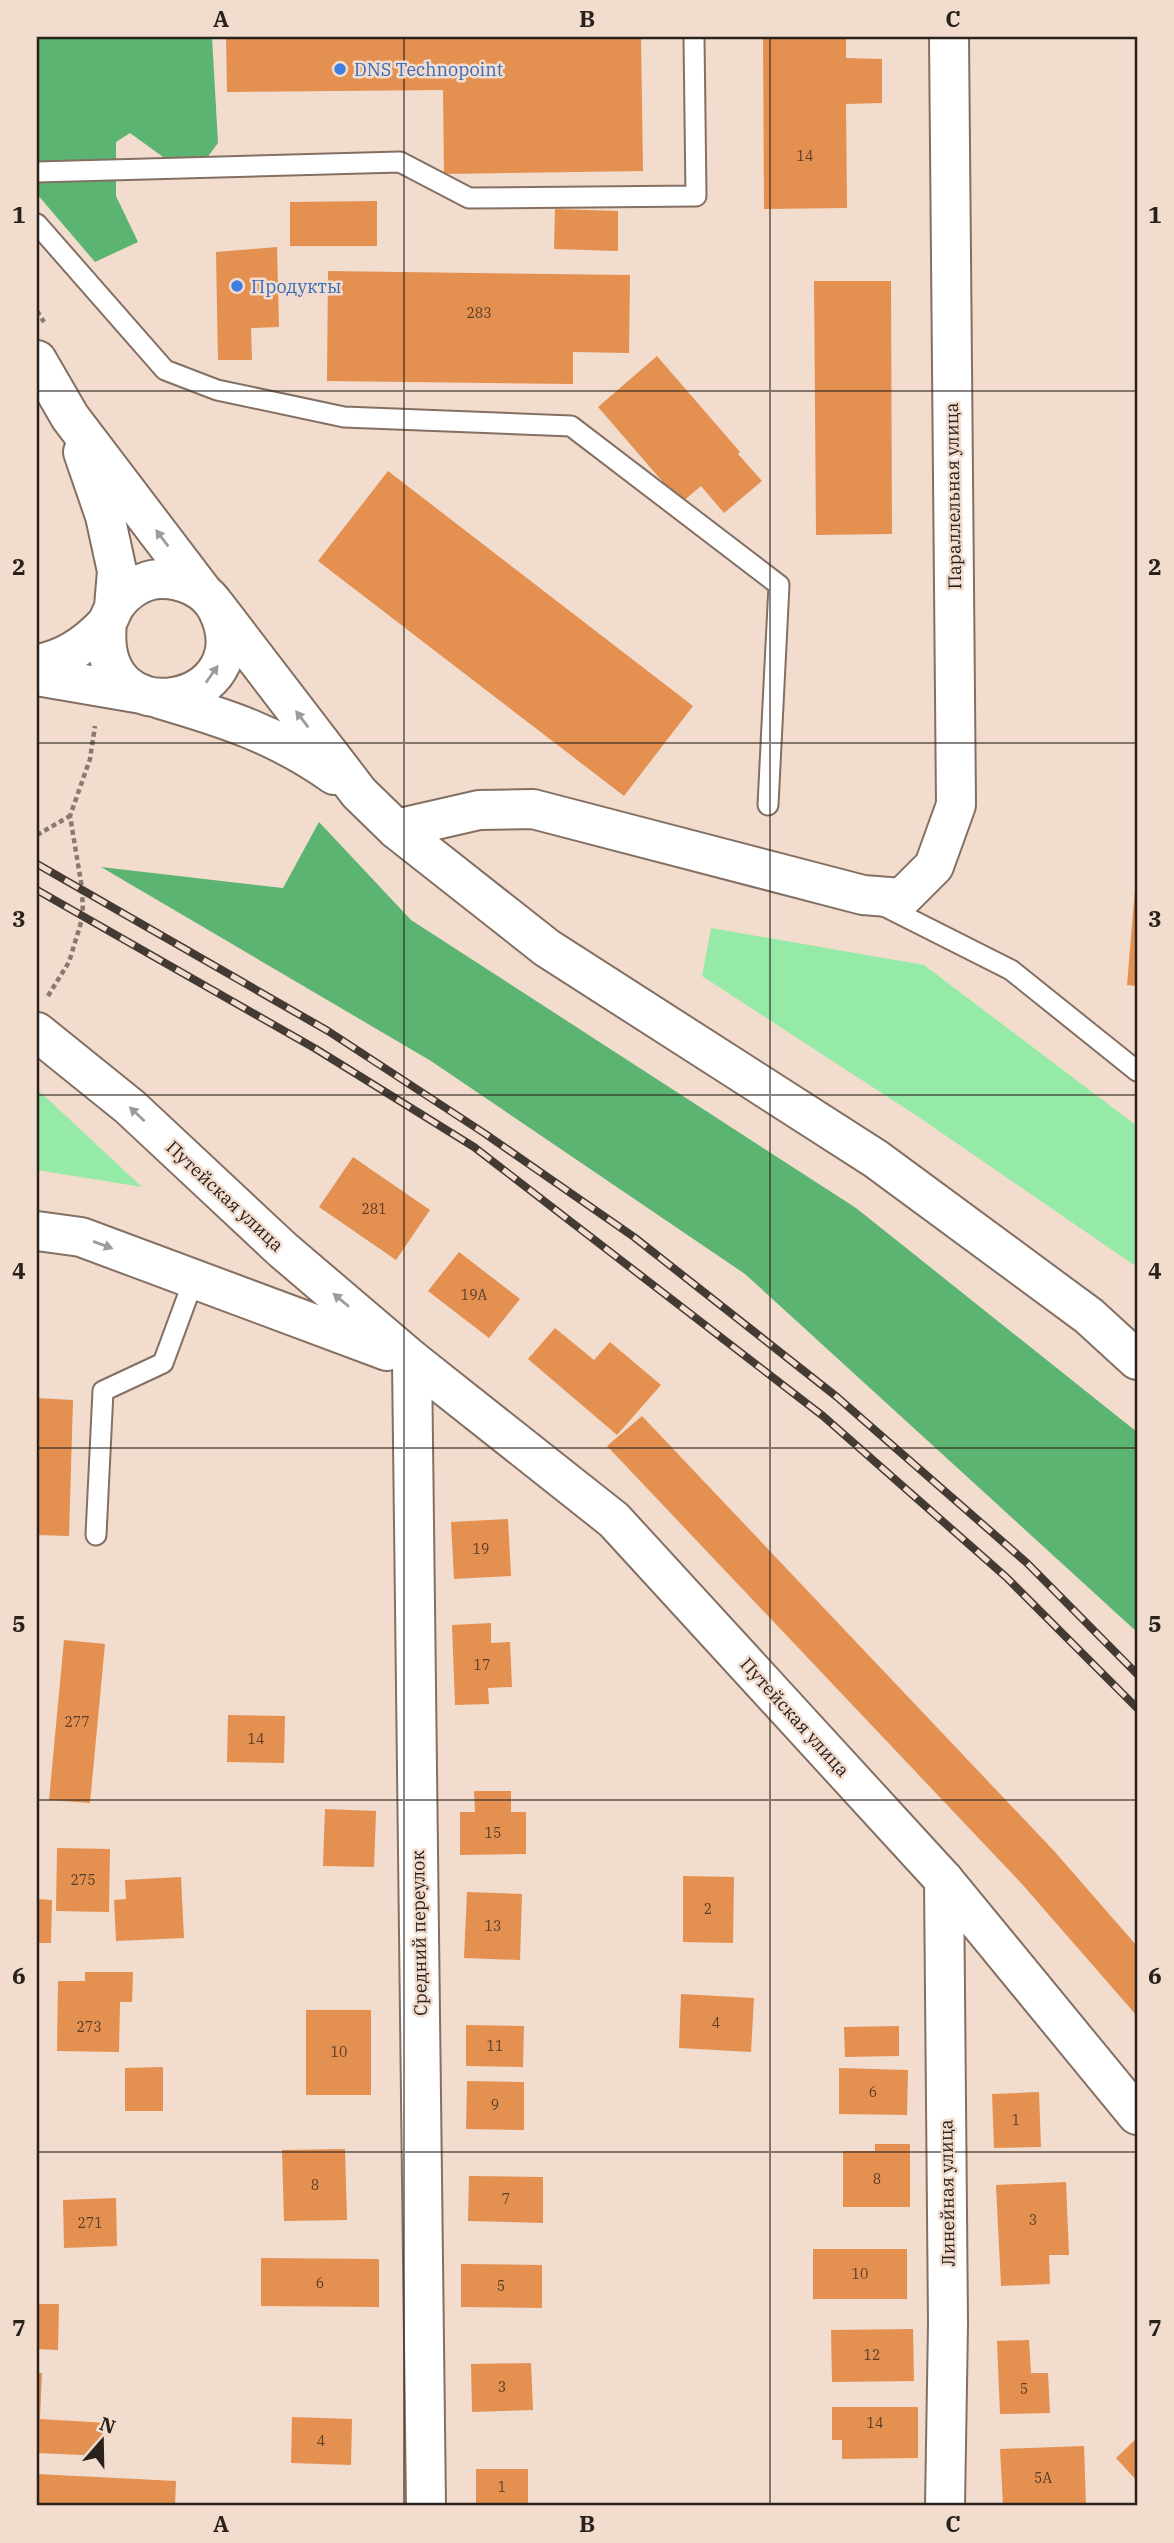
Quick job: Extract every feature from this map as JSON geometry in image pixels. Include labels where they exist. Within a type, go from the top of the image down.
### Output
[{"type":"main road","name":"Параллельная улица","points":[[396,829],[479,810],[533,809],[863,895],[902,898],[934,866],[956,805],[949,37]]},
{"type":"main road","points":[[37,360],[70,417],[209,599],[359,793],[396,829],[547,948],[876,1159],[1089,1317],[1137,1360]]},
{"type":"main road","points":[[70,417],[105,516],[117,571],[105,640],[115,673],[127,685],[150,696],[228,719],[272,737],[313,760],[359,793]]},
{"type":"main road","points":[[37,664],[49,662],[78,649],[110,615],[124,594],[138,584],[155,579],[189,583],[209,599],[223,621],[226,637],[217,670],[206,683],[191,693],[175,698],[37,677]]},
{"type":"main road","name":"Путейская улица","points":[[41,1015],[130,1107],[283,1251],[412,1360],[614,1520],[943,1880],[1137,2115]]},
{"type":"main road","name":"Путейская улица","points":[[37,1231],[81,1237],[412,1360]]},
{"type":"main road","name":"Средний переулок","points":[[412,1360],[426,2506]]},
{"type":"main road","name":"Линейная улица","points":[[943,1880],[948,2323],[945,2506]]},
{"type":"lane","points":[[37,172],[400,162],[469,198],[696,196],[694,37]]},
{"type":"lane","points":[[37,224],[165,370],[217,390],[344,417],[571,426],[779,585],[768,805]]},
{"type":"lane","points":[[863,895],[1011,970],[1137,1071]]},
{"type":"lane","points":[[96,1535],[103,1391],[163,1363],[194,1279]]},
{"type":"path","points":[[41,1015],[69,962],[83,916],[82,888],[70,816],[90,759],[95,726]]},
{"type":"path","points":[[37,835],[70,816]]},
{"type":"green space","points":[[37,37],[212,37],[218,143],[192,178],[130,133],[116,142],[116,196],[138,242],[95,262],[37,194]]},
{"type":"green space","points":[[319,822],[411,920],[856,1208],[1137,1432],[1137,1632],[745,1274],[431,1061],[101,867],[283,888]]},
{"type":"green space","points":[[711,928],[924,965],[1137,1126],[1137,1267],[920,1118],[702,976]]},
{"type":"green space","points":[[37,1089],[142,1187],[37,1170]]},
{"type":"building","points":[[226,37],[641,37],[643,171],[444,174],[443,90],[227,92]]},
{"type":"building","points":[[763,37],[846,37],[846,58],[882,59],[882,103],[846,104],[847,208],[764,209]]},
{"type":"building","points":[[377,201],[377,246],[290,246],[290,202]]},
{"type":"building","points":[[555,209],[618,211],[618,251],[554,249]]},
{"type":"building","points":[[277,247],[279,327],[251,328],[252,360],[218,360],[216,252]]},
{"type":"building","points":[[328,271],[630,275],[629,353],[573,352],[573,384],[327,381]]},
{"type":"building","points":[[814,281],[891,281],[892,534],[816,535]]},
{"type":"building","points":[[657,356],[762,481],[724,513],[701,486],[681,503],[598,407]]},
{"type":"building","points":[[388,471],[693,706],[624,796],[318,561]]},
{"type":"building","points":[[1137,889],[1137,986],[1127,985]]},
{"type":"building","points":[[353,1157],[430,1210],[396,1260],[319,1207]]},
{"type":"building","points":[[459,1252],[520,1299],[489,1338],[428,1291]]},
{"type":"building","points":[[555,1328],[594,1360],[610,1342],[661,1385],[617,1435],[528,1359]]},
{"type":"building","points":[[37,1398],[73,1400],[69,1536],[37,1535]]},
{"type":"building","points":[[642,1416],[1055,1852],[1137,1946],[1137,2016],[1022,1884],[607,1446]]},
{"type":"building","points":[[508,1519],[511,1576],[454,1579],[451,1522]]},
{"type":"building","points":[[491,1623],[491,1643],[510,1642],[512,1687],[488,1688],[489,1704],[455,1705],[452,1625]]},
{"type":"building","points":[[64,1640],[105,1644],[90,1803],[49,1800]]},
{"type":"building","points":[[228,1715],[285,1716],[284,1763],[227,1762]]},
{"type":"building","points":[[474,1791],[511,1791],[511,1812],[526,1812],[526,1854],[460,1855],[460,1812],[475,1812]]},
{"type":"building","points":[[325,1809],[376,1811],[374,1867],[323,1866]]},
{"type":"building","points":[[57,1848],[110,1849],[109,1912],[56,1911]]},
{"type":"building","points":[[683,1876],[734,1877],[733,1943],[683,1942]]},
{"type":"building","points":[[181,1877],[184,1938],[116,1941],[114,1900],[126,1899],[125,1880]]},
{"type":"building","points":[[467,1892],[522,1894],[520,1960],[464,1958]]},
{"type":"building","points":[[37,1899],[52,1900],[51,1943],[37,1943]]},
{"type":"building","points":[[85,1972],[133,1972],[132,2002],[120,2002],[119,2052],[57,2051],[58,1981],[85,1981]]},
{"type":"building","points":[[681,1994],[754,1998],[751,2052],[679,2048]]},
{"type":"building","points":[[306,2010],[371,2010],[371,2095],[306,2095]]},
{"type":"building","points":[[466,2025],[524,2026],[523,2067],[466,2066]]},
{"type":"building","points":[[899,2026],[899,2056],[845,2057],[844,2027]]},
{"type":"building","points":[[163,2067],[163,2111],[125,2111],[125,2068]]},
{"type":"building","points":[[839,2068],[908,2070],[907,2115],[839,2114]]},
{"type":"building","points":[[467,2081],[524,2082],[524,2130],[466,2129]]},
{"type":"building","points":[[1039,2092],[1041,2147],[994,2148],[992,2094]]},
{"type":"building","points":[[875,2144],[910,2144],[910,2207],[843,2207],[843,2151],[875,2151]]},
{"type":"building","points":[[345,2149],[347,2220],[284,2221],[282,2150]]},
{"type":"building","points":[[469,2176],[543,2177],[543,2223],[468,2221]]},
{"type":"building","points":[[1066,2182],[1069,2255],[1049,2255],[1050,2284],[1001,2286],[996,2185]]},
{"type":"building","points":[[116,2198],[117,2246],[64,2248],[63,2200]]},
{"type":"building","points":[[813,2249],[907,2249],[907,2299],[813,2299]]},
{"type":"building","points":[[261,2258],[379,2259],[379,2307],[261,2306]]},
{"type":"building","points":[[461,2264],[542,2265],[542,2308],[461,2307]]},
{"type":"building","points":[[37,2304],[59,2304],[58,2350],[37,2349]]},
{"type":"building","points":[[913,2329],[914,2381],[832,2382],[831,2330]]},
{"type":"building","points":[[1029,2340],[1031,2373],[1048,2373],[1050,2413],[1000,2414],[997,2341]]},
{"type":"building","points":[[531,2363],[533,2410],[472,2412],[471,2364]]},
{"type":"building","points":[[37,2373],[42,2373],[40,2419],[107,2423],[105,2456],[37,2453]]},
{"type":"building","points":[[832,2407],[918,2407],[918,2458],[842,2459],[842,2440],[832,2440]]},
{"type":"building","points":[[292,2417],[352,2419],[351,2465],[291,2463]]},
{"type":"building","points":[[1137,2438],[1137,2481],[1116,2458]]},
{"type":"building","points":[[1084,2446],[1086,2506],[1003,2506],[1000,2449]]},
{"type":"building","points":[[476,2469],[528,2469],[528,2506],[476,2506]]},
{"type":"building","points":[[37,2474],[176,2481],[175,2506],[37,2506]]},
{"type":"railway","points":[[37,864],[328,1031],[484,1133],[634,1237],[837,1397],[1027,1563],[1137,1674]]},
{"type":"railway","points":[[37,890],[316,1049],[474,1147],[823,1416],[1006,1577],[1137,1708]]},
{"type":"place","name":"DNS Technopoint","points":[[340,69]]},
{"type":"place","name":"Продукты","points":[[237,286]]}]
